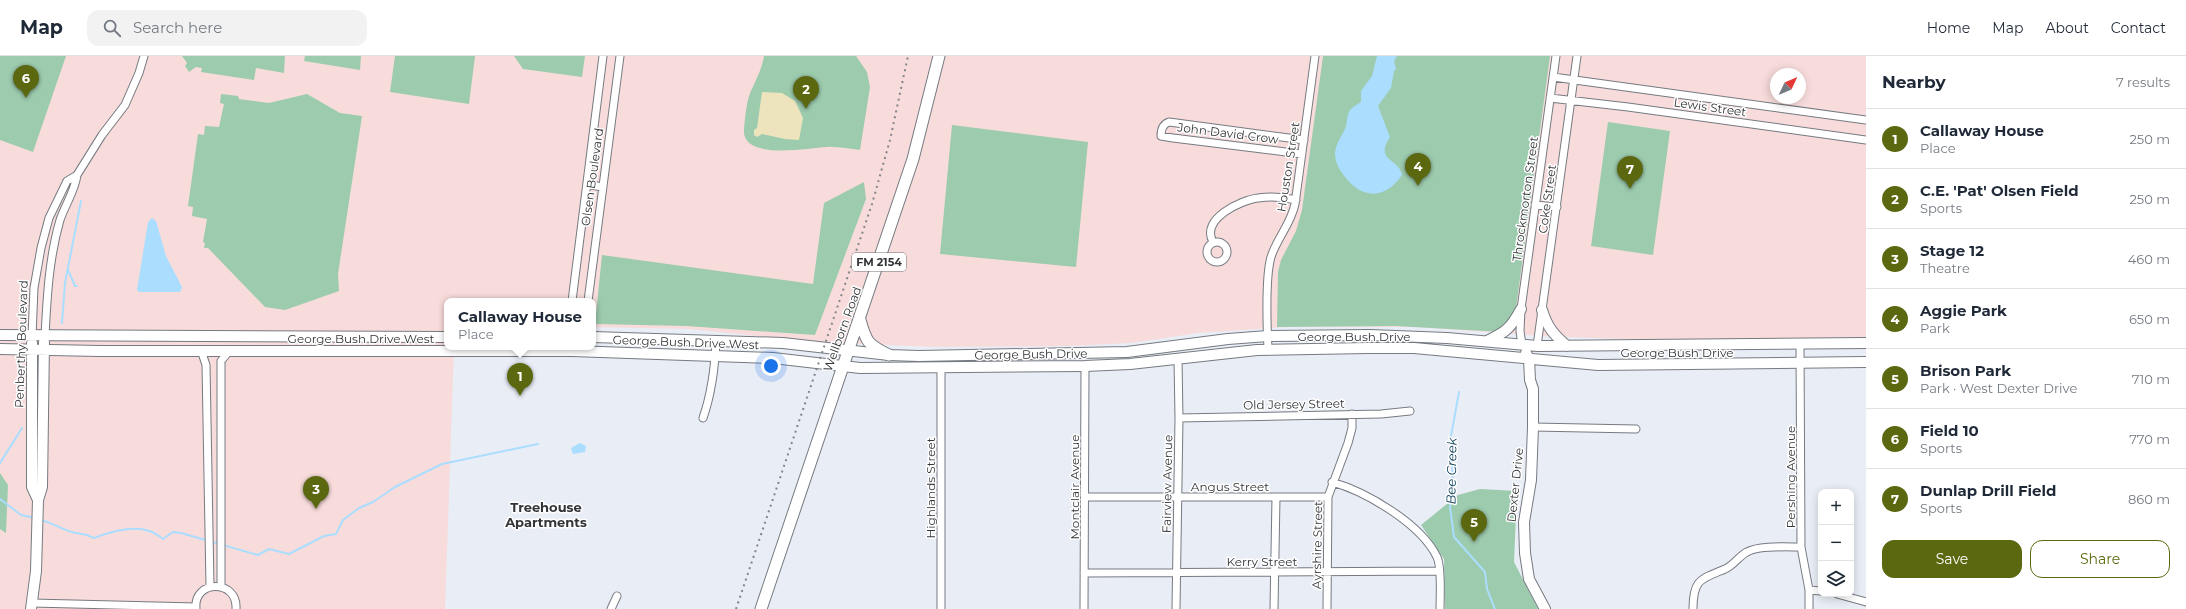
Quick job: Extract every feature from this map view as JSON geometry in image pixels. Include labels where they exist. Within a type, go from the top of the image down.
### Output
[{"type":"main road","name":"Wellborn Road","points":[[761,609],[842,366],[860,320],[913,159],[939,56]]},
{"type":"main road","points":[[1486,342],[1505,332],[1514,323],[1521,309]]},
{"type":"main road","points":[[1542,310],[1546,324],[1553,335],[1567,346]]},
{"type":"main road","points":[[860,320],[867,342],[889,355]]},
{"type":"main road","name":"George Bush Drive West","points":[[0,335],[444,337]]},
{"type":"main road","name":"George Bush Drive","points":[[848,350],[889,355],[1017,354],[1151,350],[1228,339],[1268,336],[1401,335],[1537,346],[1866,343]]},
{"type":"main road","name":"Penberthy Boulevard","points":[[32,336],[32,487],[38,500]]},
{"type":"main road","name":"Penberthy Boulevard","points":[[31,606],[36,572],[38,500],[42,487],[45,336]]},
{"type":"main road","points":[[316,350],[319,345],[355,344],[369,336]]},
{"type":"main road","name":"George Bush Drive West","points":[[596,337],[783,343],[848,350]]},
{"type":"main road","points":[[1522,345],[1529,359]]},
{"type":"main road","points":[[1529,359],[1537,346]]},
{"type":"main road","name":"George Bush Drive","points":[[842,366],[860,368],[941,368],[1085,366],[1178,359],[1229,352],[1268,349],[1414,348],[1598,365],[1800,364],[1866,362]]},
{"type":"main road","name":"George Bush Drive West","points":[[0,349],[100,351],[444,349]]},
{"type":"main road","name":"George Bush Drive West","points":[[596,350],[773,358],[842,366]]},
{"type":"main road","points":[[1085,366],[1088,360],[1147,356],[1151,350]]},
{"type":"main road","name":"Dexter Drive","points":[[1529,359],[1530,380],[1533,389],[1533,427],[1531,480],[1524,522],[1525,553],[1530,579],[1545,609]]},
{"type":"street","name":"Penberthy Boulevard","points":[[32,336],[34,288],[41,248],[49,218],[67,181],[77,174],[102,135],[125,105],[139,74],[144,56]]},
{"type":"street","name":"Olsen Boulevard","points":[[572,298],[603,56]]},
{"type":"street","name":"Olsen Boulevard","points":[[588,298],[620,56]]},
{"type":"street","name":"Houston Street","points":[[1268,349],[1270,262],[1273,252],[1289,224],[1296,200],[1315,56]]},
{"type":"street","name":"Throckmorton Street","points":[[1522,345],[1520,331],[1521,309],[1556,56]]},
{"type":"street","name":"Coke Street","points":[[1537,346],[1577,56]]},
{"type":"street","name":"Lewis Street","points":[[1553,77],[1866,120]]},
{"type":"street","name":"Lewis Street","points":[[1550,98],[1628,107],[1866,140]]},
{"type":"street","name":"John David Crow","points":[[1302,154],[1161,136],[1161,130],[1166,123],[1169,122],[1304,140]]},
{"type":"street","name":"Penberthy Boulevard","points":[[45,336],[47,281],[60,221],[76,184],[77,174]]},
{"type":"street","points":[[587,184],[602,187]]},
{"type":"street","points":[[1213,242],[1211,234],[1214,223],[1235,205],[1262,197],[1296,200]]},
{"type":"street","points":[[1535,205],[1557,207]]},
{"type":"street","points":[[703,418],[709,400],[716,340]]},
{"type":"street","name":"Pershing Avenue","points":[[1800,344],[1801,547],[1809,590],[1809,609]]},
{"type":"street","points":[[201,350],[206,365],[210,586]]},
{"type":"street","points":[[221,586],[221,360],[230,350]]},
{"type":"street","name":"Fairview Avenue","points":[[1176,609],[1175,573],[1179,418],[1178,359]]},
{"type":"street","name":"Montclair Avenue","points":[[1084,609],[1085,366]]},
{"type":"street","name":"Highlands Street","points":[[941,368],[941,609]]},
{"type":"street","name":"Old Jersey Street","points":[[1179,418],[1381,414],[1410,411]]},
{"type":"street","name":"Ayrshire Street","points":[[1327,609],[1328,497],[1332,482],[1348,444],[1352,428],[1352,414]]},
{"type":"street","points":[[207,424],[221,423]]},
{"type":"street","points":[[1533,427],[1636,429]]},
{"type":"street","points":[[1332,482],[1365,496],[1415,529],[1426,541],[1438,558],[1440,609]]},
{"type":"street","name":"Angus Street","points":[[1085,497],[1328,497]]},
{"type":"street","points":[[1274,609],[1276,497]]},
{"type":"street","points":[[1693,609],[1693,597],[1697,585],[1702,578],[1726,568],[1746,552],[1755,549],[1801,547]]},
{"type":"street","name":"Kerry Street","points":[[1084,573],[1439,570]]},
{"type":"street","points":[[31,606],[196,608],[199,594],[210,586],[221,586],[228,589],[234,596],[236,609]]},
{"type":"street","points":[[1809,590],[1818,591]]},
{"type":"street","points":[[611,609],[617,596]]},
{"type":"street","points":[[1848,597],[1866,602]]},
{"type":"shaded area","points":[[0,56],[1866,56],[1866,337],[1624,339],[1542,336],[1417,327],[1286,327],[1198,333],[1131,343],[1067,346],[935,347],[813,342],[690,329],[596,327],[596,298],[444,298],[444,350],[454,350],[445,609],[0,609]]},
{"type":"green space","points":[[0,56],[66,56],[33,152],[0,140]]},
{"type":"green space","points":[[182,56],[285,56],[284,73],[256,68],[254,80],[201,72],[202,68],[196,67],[189,72],[185,66],[187,63]]},
{"type":"green space","points":[[305,56],[361,56],[360,70],[304,61]]},
{"type":"green space","points":[[395,56],[475,56],[469,104],[390,92]]},
{"type":"green space","points":[[514,56],[585,56],[582,77],[523,69]]},
{"type":"green space","points":[[764,56],[856,56],[867,72],[870,87],[860,150],[839,147],[791,150],[764,149],[753,145],[746,139],[744,129],[748,100],[760,71]]},
{"type":"green space","points":[[1323,56],[1550,56],[1516,308],[1514,317],[1502,332],[1396,326],[1277,327],[1278,272],[1281,260],[1296,231],[1302,210]]},
{"type":"green space","points":[[221,94],[238,96],[239,99],[269,103],[307,94],[340,113],[362,116],[338,274],[339,291],[285,310],[265,307],[208,248],[204,248],[205,243],[203,242],[207,219],[192,216],[193,207],[188,206],[198,134],[204,135],[205,126],[219,127],[224,104],[220,103]]},
{"type":"green space","points":[[1608,122],[1670,131],[1653,255],[1591,246]]},
{"type":"green space","points":[[952,125],[1088,142],[1076,267],[940,254]]},
{"type":"green space","points":[[864,182],[866,199],[815,335],[687,326],[596,324],[602,255],[813,284],[824,203]]},
{"type":"green space","points":[[0,473],[8,485],[6,533],[0,529]]},
{"type":"green space","points":[[1480,489],[1517,491],[1514,562],[1538,609],[1445,609],[1444,559],[1421,525],[1458,495]]},
{"type":"sand","points":[[762,92],[782,93],[795,101],[803,118],[799,140],[785,139],[762,134],[757,137],[754,135],[754,130],[757,128]]},
{"type":"water","points":[[1377,56],[1397,56],[1394,61],[1396,69],[1394,71],[1391,88],[1378,106],[1390,137],[1386,145],[1386,155],[1397,165],[1402,175],[1388,189],[1374,194],[1366,193],[1359,189],[1345,177],[1336,160],[1335,151],[1346,127],[1349,111],[1361,102],[1361,91],[1372,76]]},
{"type":"water","points":[[152,218],[156,221],[166,256],[182,287],[180,292],[139,292],[137,290],[148,222]]},
{"type":"water","points":[[580,443],[586,446],[585,452],[573,454],[571,448]]},
{"type":"waterway","points":[[62,323],[65,283],[81,201]]},
{"type":"waterway","points":[[68,270],[75,286],[77,286]]},
{"type":"waterway","name":"Bee Creek","points":[[1459,392],[1451,436],[1453,483],[1450,507],[1454,537],[1485,572],[1487,589],[1495,609]]},
{"type":"waterway","points":[[0,463],[22,428]]},
{"type":"waterway","points":[[41,520],[68,531],[88,535],[94,538],[128,529],[142,529],[156,534],[163,539],[173,532],[258,555],[269,549],[289,554],[324,536],[336,534],[343,520],[359,508],[373,502],[395,487],[442,464],[538,444]]},
{"type":"waterway","points":[[0,499],[21,515],[35,518]]},
{"type":"railway","points":[[736,609],[872,204],[890,140],[908,56]]},
{"type":"place","name":"Field 10","points":[[26,98]]},
{"type":"place","name":"C.E. 'Pat' Olsen Field","points":[[806,109]]},
{"type":"place","name":"Aggie Park","points":[[1418,186]]},
{"type":"place","name":"Dunlap Drill Field","points":[[1630,189]]},
{"type":"place","name":"Callaway House","points":[[520,396]]},
{"type":"place","name":"Stage 12","points":[[316,509]]},
{"type":"place","name":"Brison Park","points":[[1474,542]]},
{"type":"district","name":"Treehouse Apartments","points":[[546,514]]}]
